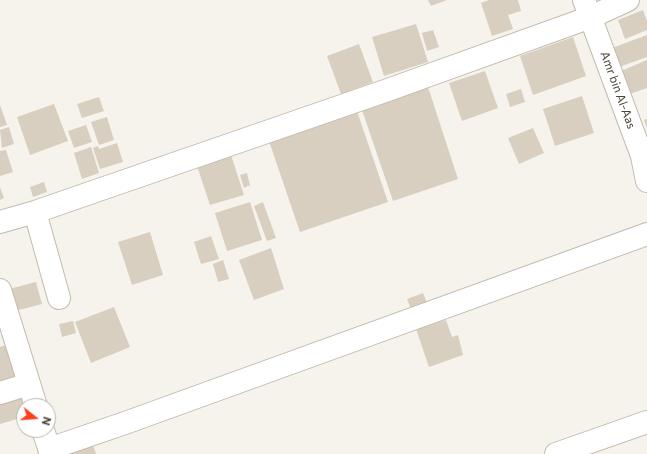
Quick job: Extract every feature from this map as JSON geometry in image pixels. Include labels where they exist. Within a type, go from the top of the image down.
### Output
[{"type":"street","points":[[0,222],[35,212],[377,94],[588,9],[628,0]]},
{"type":"street","name":"Amr bin Al-Aas","points":[[588,9],[642,156],[647,181]]},
{"type":"street","points":[[35,212],[59,298]]},
{"type":"street","points":[[48,444],[125,423],[647,234]]},
{"type":"street","points":[[0,290],[7,340],[29,384],[33,398]]},
{"type":"street","points":[[0,393],[29,384]]},
{"type":"street","points":[[556,454],[647,422]]},
{"type":"building","points":[[428,0],[447,0],[431,6]]},
{"type":"building","points":[[489,0],[518,0],[521,11],[508,15],[513,29],[492,36],[481,3]]},
{"type":"building","points":[[643,10],[647,21],[647,30],[625,39],[618,20]]},
{"type":"building","points":[[416,24],[428,62],[384,76],[372,37]]},
{"type":"building","points":[[433,30],[439,47],[427,51],[422,33]]},
{"type":"building","points":[[647,35],[647,57],[619,67],[612,48]]},
{"type":"building","points":[[573,37],[586,76],[533,95],[520,56]]},
{"type":"building","points":[[359,44],[373,82],[341,94],[327,56]]},
{"type":"building","points":[[647,60],[647,88],[630,94],[621,71]]},
{"type":"building","points":[[485,71],[498,108],[462,121],[449,83]]},
{"type":"building","points":[[428,87],[458,179],[393,201],[362,110]]},
{"type":"building","points":[[521,89],[525,102],[510,107],[506,94]]},
{"type":"building","points":[[582,96],[594,133],[555,146],[543,109]]},
{"type":"building","points":[[99,97],[104,111],[82,118],[77,104]]},
{"type":"building","points":[[54,104],[68,141],[30,155],[17,117]]},
{"type":"building","points":[[0,105],[7,125],[0,127]]},
{"type":"building","points":[[357,111],[388,202],[300,232],[269,141]]},
{"type":"building","points":[[107,117],[114,140],[99,145],[91,122]]},
{"type":"building","points":[[647,119],[647,128],[644,120]]},
{"type":"building","points":[[86,125],[92,142],[74,148],[68,131]]},
{"type":"building","points":[[9,127],[14,144],[2,148],[0,130]]},
{"type":"building","points":[[533,128],[544,153],[519,164],[508,138]]},
{"type":"building","points":[[117,143],[123,162],[100,169],[93,148],[98,146],[99,149]]},
{"type":"building","points":[[91,147],[99,173],[82,179],[74,153]]},
{"type":"building","points":[[6,150],[13,172],[0,176],[0,151]]},
{"type":"building","points":[[231,155],[244,195],[210,205],[197,166]]},
{"type":"building","points":[[247,173],[250,185],[244,188],[240,175]]},
{"type":"building","points":[[44,182],[47,192],[33,197],[30,187]]},
{"type":"building","points":[[0,187],[4,198],[0,200]]},
{"type":"building","points":[[250,202],[262,240],[227,251],[215,213]]},
{"type":"building","points":[[263,202],[276,238],[267,241],[254,206]]},
{"type":"building","points":[[150,232],[163,275],[132,285],[118,242]]},
{"type":"building","points":[[211,236],[219,259],[201,264],[194,242]]},
{"type":"building","points":[[271,248],[284,289],[254,300],[239,260]]},
{"type":"building","points":[[223,260],[229,279],[218,282],[213,264]]},
{"type":"building","points":[[36,282],[42,304],[15,311],[9,289]]},
{"type":"building","points":[[423,293],[427,303],[411,309],[407,299]]},
{"type":"building","points":[[114,307],[130,347],[91,363],[75,322]]},
{"type":"building","points":[[446,320],[452,337],[458,335],[463,355],[429,367],[416,329]]},
{"type":"building","points":[[73,321],[76,333],[62,337],[59,324]]},
{"type":"building","points":[[12,343],[25,381],[0,389],[0,347]]},
{"type":"building","points":[[27,392],[29,398],[16,398],[16,419],[0,424],[0,400]]},
{"type":"building","points":[[92,442],[96,454],[60,454]]}]
